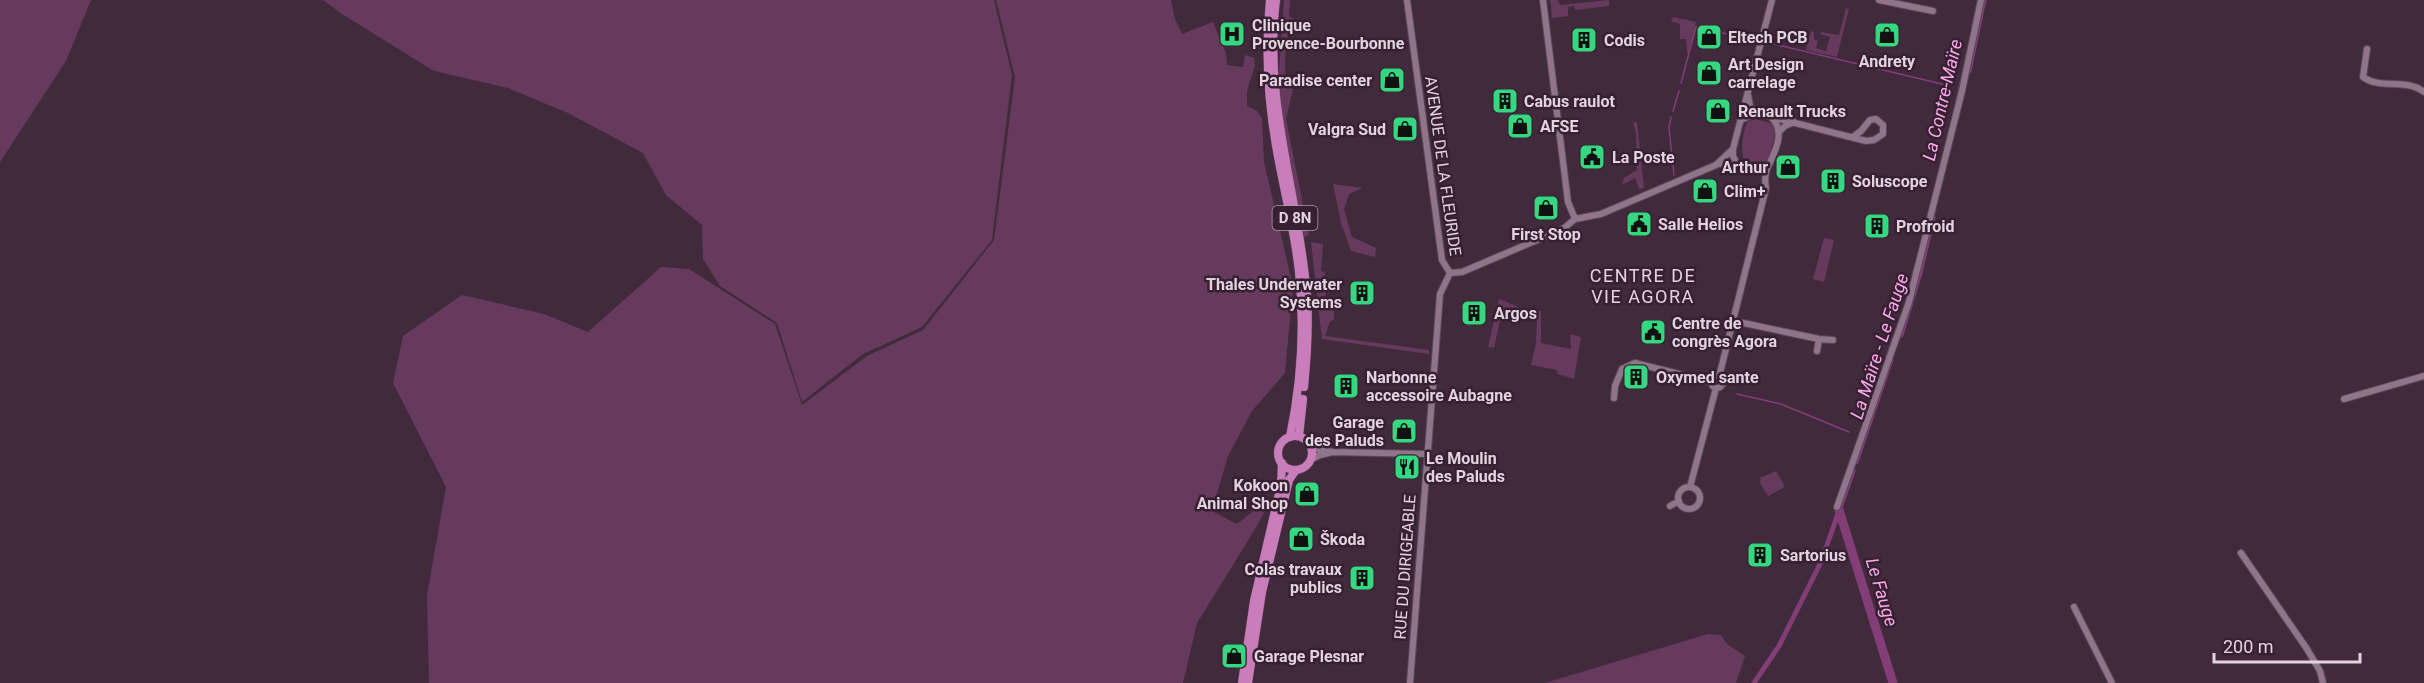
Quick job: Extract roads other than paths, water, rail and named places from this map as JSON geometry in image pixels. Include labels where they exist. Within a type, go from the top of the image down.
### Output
[{"type":"main road","name":"D 8N","points":[[1270,0],[1268,75],[1271,112],[1299,271],[1302,317],[1295,436]]},
{"type":"main road","name":"D 8N","points":[[1276,0],[1274,50],[1277,112],[1307,296],[1307,351],[1295,436]]},
{"type":"main road","points":[[1248,683],[1262,592],[1289,480],[1296,470],[1310,460],[1311,448],[1307,441],[1295,436],[1279,446],[1278,455],[1286,467],[1296,470]]},
{"type":"main road","points":[[1242,683],[1254,601],[1281,485],[1282,463]]},
{"type":"street","name":"AVENUE DE LA FLEURIDE","points":[[1407,0],[1442,260],[1450,273],[1440,294],[1426,454]]},
{"type":"street","points":[[1543,0],[1568,202],[1575,219]]},
{"type":"street","points":[[1738,166],[1733,156],[1733,149],[1772,0]]},
{"type":"street","points":[[1879,0],[1933,11]]},
{"type":"street","points":[[1837,507],[1909,302],[1962,91],[1981,0]]},
{"type":"street","points":[[2367,49],[2363,77],[2367,80],[2415,86],[2424,92]]},
{"type":"street","points":[[1747,94],[1750,106],[1756,113],[1866,141],[1880,138],[1883,134],[1883,125],[1876,119],[1870,120],[1853,137]]},
{"type":"street","points":[[1741,120],[1756,113]]},
{"type":"street","points":[[1716,388],[1722,387],[1723,383],[1719,377],[1766,188],[1767,168],[1773,159],[1779,132],[1779,126],[1771,117]]},
{"type":"street","points":[[1779,132],[1794,122]]},
{"type":"street","points":[[1716,165],[1733,149]]},
{"type":"street","points":[[1450,273],[1462,272],[1563,229],[1575,219],[1594,217],[1716,165],[1726,163],[1758,171],[1767,168]]},
{"type":"street","points":[[1758,171],[1765,182]]},
{"type":"street","points":[[1734,321],[1833,340]]},
{"type":"street","points":[[1817,351],[1819,339]]},
{"type":"street","points":[[1614,398],[1622,369],[1635,363],[1711,382],[1716,388]]},
{"type":"street","points":[[2344,399],[2424,376]]},
{"type":"street","points":[[1711,382],[1714,377],[1719,377]]},
{"type":"street","points":[[1690,488],[1716,388]]},
{"type":"street","points":[[1311,448],[1333,452],[1426,454]]},
{"type":"street","points":[[1310,460],[1320,454],[1333,452]]},
{"type":"street","name":"RUE DU DIRIGEABLE","points":[[1410,683],[1426,454]]},
{"type":"street","points":[[1670,506],[1679,501],[1681,491],[1690,488]]},
{"type":"street","points":[[1679,501],[1685,508],[1696,505],[1699,495],[1690,488]]},
{"type":"street","points":[[2241,552],[2307,649],[2320,671],[2323,683]]},
{"type":"street","points":[[2074,607],[2112,683]]},
{"type":"waterway","name":"La Contre-Maïre","points":[[1972,26],[1978,0]]},
{"type":"waterway","name":"La Maïre - Le Fauge","points":[[1969,71],[1984,0]]},
{"type":"waterway","points":[[1681,83],[1696,27],[1754,40]]},
{"type":"waterway","points":[[1765,42],[1946,85]]},
{"type":"waterway","name":"La Contre-Maïre","points":[[1952,120],[1969,43]]},
{"type":"waterway","points":[[1673,111],[1679,91]]},
{"type":"waterway","points":[[1671,117],[1669,128],[1674,175]]},
{"type":"waterway","name":"La Maïre - Le Fauge","points":[[1901,335],[1920,273],[1933,217]]},
{"type":"waterway","name":"La Contre-Maïre","points":[[1886,357],[1906,302],[1915,264]]},
{"type":"waterway","name":"La Maïre - Le Fauge","points":[[1856,462],[1891,360]]},
{"type":"waterway","points":[[1737,394],[1781,404],[1849,432]]},
{"type":"waterway","name":"La Maïre - Le Fauge","points":[[1754,683],[1779,646],[1821,562],[1853,471]]},
{"type":"waterway","name":"Le Fauge","points":[[1839,510],[1893,683]]},
{"type":"place","name":"Clinique Provence-Bourbonne","points":[[1232,34]]},
{"type":"place","name":"Andrety","points":[[1887,35]]},
{"type":"place","name":"Eltech PCB","points":[[1709,37]]},
{"type":"place","name":"Codis","points":[[1584,40]]},
{"type":"place","name":"Art Design carrelage","points":[[1709,73]]},
{"type":"place","name":"Paradise center","points":[[1392,80]]},
{"type":"place","name":"Cabus raulot","points":[[1505,101]]},
{"type":"place","name":"Renault Trucks","points":[[1718,111]]},
{"type":"place","name":"AFSE","points":[[1520,126]]},
{"type":"place","name":"Valgra Sud","points":[[1405,129]]},
{"type":"place","name":"La Poste","points":[[1592,157]]},
{"type":"place","name":"Arthur","points":[[1788,167]]},
{"type":"place","name":"Soluscope","points":[[1833,181]]},
{"type":"place","name":"Clim+","points":[[1705,191]]},
{"type":"place","name":"First Stop","points":[[1546,208]]},
{"type":"place","name":"Salle Helios","points":[[1639,224]]},
{"type":"place","name":"Profroid","points":[[1877,226]]},
{"type":"place","name":"Thales Underwater Systems","points":[[1362,293]]},
{"type":"place","name":"Argos","points":[[1474,313]]},
{"type":"place","name":"Centre de congrès Agora","points":[[1653,332]]},
{"type":"place","name":"Oxymed sante","points":[[1636,377]]},
{"type":"place","name":"Narbonne accessoire Aubagne","points":[[1346,386]]},
{"type":"place","name":"Garage des Paluds","points":[[1404,431]]},
{"type":"place","name":"Le Moulin des Paluds","points":[[1407,467]]},
{"type":"place","name":"Kokoon Animal Shop","points":[[1307,494]]},
{"type":"place","name":"Škoda","points":[[1301,539]]},
{"type":"place","name":"Sartorius","points":[[1760,555]]},
{"type":"place","name":"Colas travaux publics","points":[[1362,578]]},
{"type":"place","name":"Garage Plesnar","points":[[1234,656]]},
{"type":"district","name":"CENTRE DE VIE AGORA","points":[[1643,285]]}]
